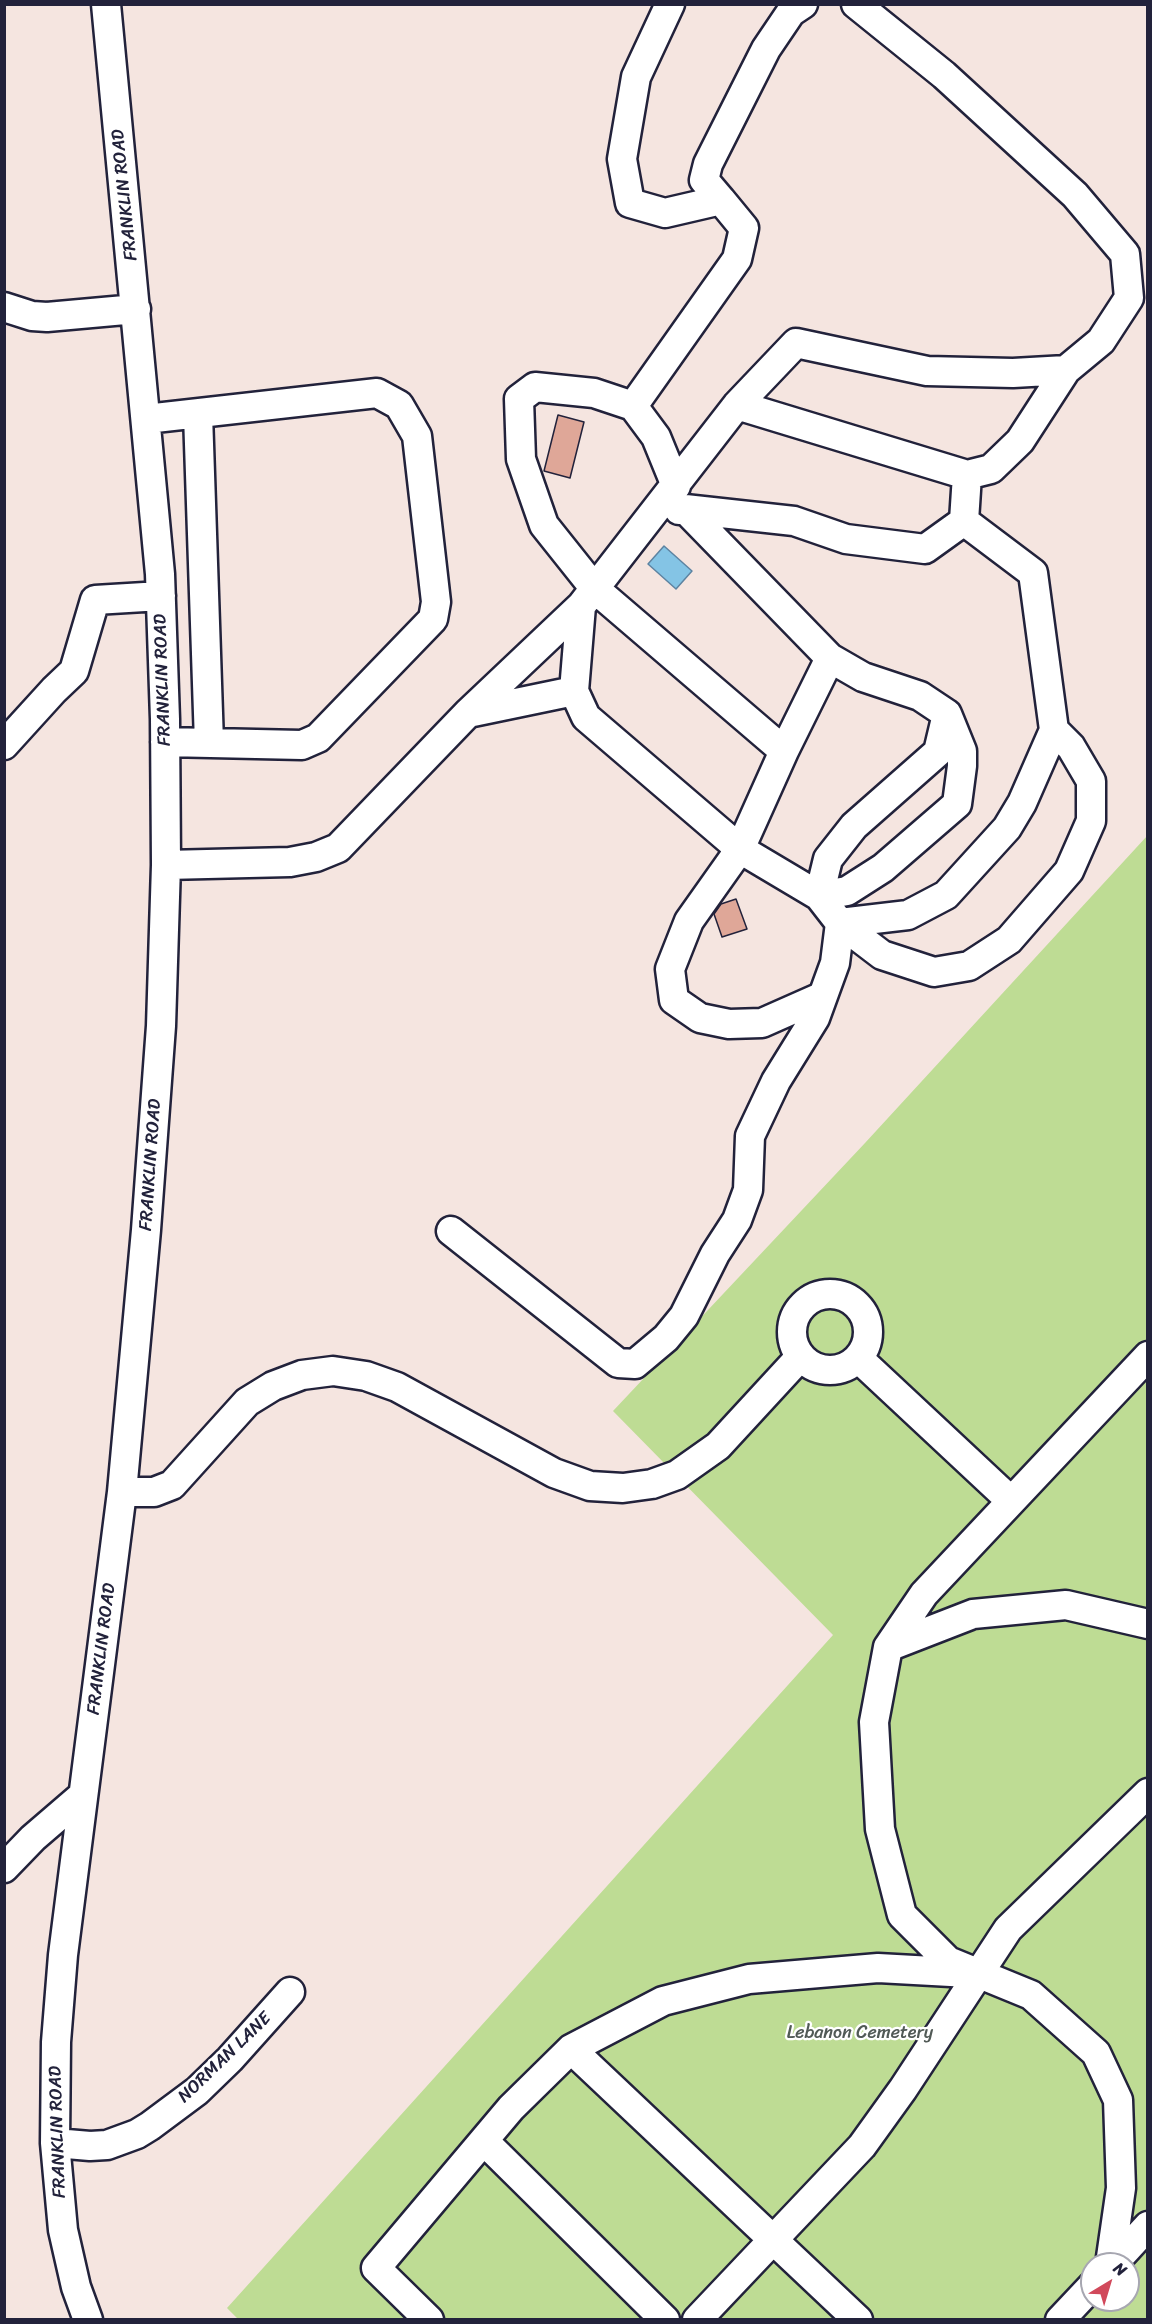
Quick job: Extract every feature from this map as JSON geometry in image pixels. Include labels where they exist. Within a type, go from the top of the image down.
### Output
[{"type":"street","name":"FRANKLIN ROAD","points":[[88,2319],[76,2287],[63,2230],[55,2143],[56,2042],[60,1988],[83,1795],[122,1492],[152,1172],[161,1026],[166,865],[161,596],[106,4]]},
{"type":"street","points":[[670,4],[636,76],[621,159],[630,203],[665,213],[722,201]]},
{"type":"street","points":[[633,406],[737,260],[744,228],[704,180],[708,164],[766,49],[791,12],[803,4]]},
{"type":"street","points":[[737,405],[967,476],[991,469],[1020,441],[1066,370],[1101,341],[1129,298],[1125,254],[1075,195],[944,75],[856,4]]},
{"type":"street","points":[[8,316],[47,317],[136,309]]},
{"type":"street","points":[[166,865],[290,862],[316,857],[338,848],[468,712],[588,597],[653,515],[680,497],[737,405],[796,344],[927,371],[1013,373],[1066,370]]},
{"type":"street","points":[[784,751],[588,597],[544,525],[521,459],[519,399],[535,387],[594,393],[633,406],[656,437],[680,497],[830,658],[863,677],[920,696],[947,714],[962,751],[957,804],[883,868],[847,891],[819,896]]},
{"type":"street","points":[[146,419],[377,393],[399,405],[417,436],[436,602],[433,619],[318,738],[302,745],[165,742]]},
{"type":"street","points":[[198,414],[209,743]]},
{"type":"street","points":[[680,497],[794,521],[846,539],[925,549],[964,520],[967,476]]},
{"type":"street","points":[[840,923],[908,915],[946,895],[1007,828],[1022,803],[1054,730],[1033,573],[964,520]]},
{"type":"street","points":[[4,745],[74,671],[95,600],[161,596]]},
{"type":"street","points":[[588,597],[574,691],[586,717],[740,849],[819,896],[840,923],[882,956],[934,972],[969,966],[1009,940],[1069,871],[1091,821],[1091,781],[1071,747],[1054,730]]},
{"type":"street","points":[[823,996],[762,1023],[729,1024],[700,1018],[674,1000],[670,969],[688,921],[740,849],[784,751],[827,664]]},
{"type":"street","points":[[468,712],[574,691]]},
{"type":"street","points":[[819,896],[828,859],[854,826],[938,752],[947,714]]},
{"type":"street","points":[[451,1231],[618,1363],[635,1364],[666,1338],[684,1316],[715,1254],[737,1220],[748,1190],[750,1136],[776,1081],[814,1018],[835,963],[840,923]]},
{"type":"street","points":[[831,1294],[844,1296],[855,1304],[866,1320],[868,1333],[866,1347],[858,1358],[849,1366],[836,1370],[823,1370],[810,1365],[800,1357],[793,1344],[791,1331],[794,1317],[801,1306],[818,1295],[831,1294]]},
{"type":"street","points":[[1113,2252],[1121,2188],[1118,2100],[1096,2053],[1031,1995],[948,1961],[902,1915],[880,1829],[874,1722],[888,1647],[924,1594],[1148,1356]]},
{"type":"street","points":[[122,1492],[154,1492],[172,1485],[248,1402],[273,1386],[302,1375],[333,1371],[366,1376],[397,1387],[554,1473],[590,1486],[623,1488],[652,1484],[677,1475],[718,1446],[800,1357]]},
{"type":"street","points":[[858,1358],[1010,1500]]},
{"type":"street","points":[[888,1647],[973,1614],[1065,1605],[1148,1624]]},
{"type":"street","points":[[697,2319],[862,2146],[903,2089],[1008,1929],[1148,1793]]},
{"type":"street","points":[[4,1868],[33,1838],[83,1795]]},
{"type":"street","points":[[429,2319],[376,2268],[511,2108],[571,2049],[663,2001],[749,1979],[878,1968],[980,1974]]},
{"type":"street","name":"NORMAN LANE","points":[[55,2143],[107,2145],[137,2134],[150,2126],[197,2091],[230,2060],[290,1992]]},
{"type":"street","points":[[571,2049],[858,2319]]},
{"type":"street","points":[[484,2141],[665,2319]]},
{"type":"street","points":[[1123,2252],[1148,2226]]},
{"type":"street","points":[[1060,2319],[1080,2298]]},
{"type":"green space","name":"Lebanon Cemetery","points":[[1147,836],[1147,2317],[1145,2320],[239,2320],[227,2308],[833,1635],[613,1411],[865,1143]]},
{"type":"water","points":[[664,546],[692,571],[676,589],[648,564]]},
{"type":"building","points":[[558,415],[584,422],[570,478],[544,471]]},
{"type":"building","points":[[736,899],[747,929],[722,937],[714,914],[721,904]]}]
